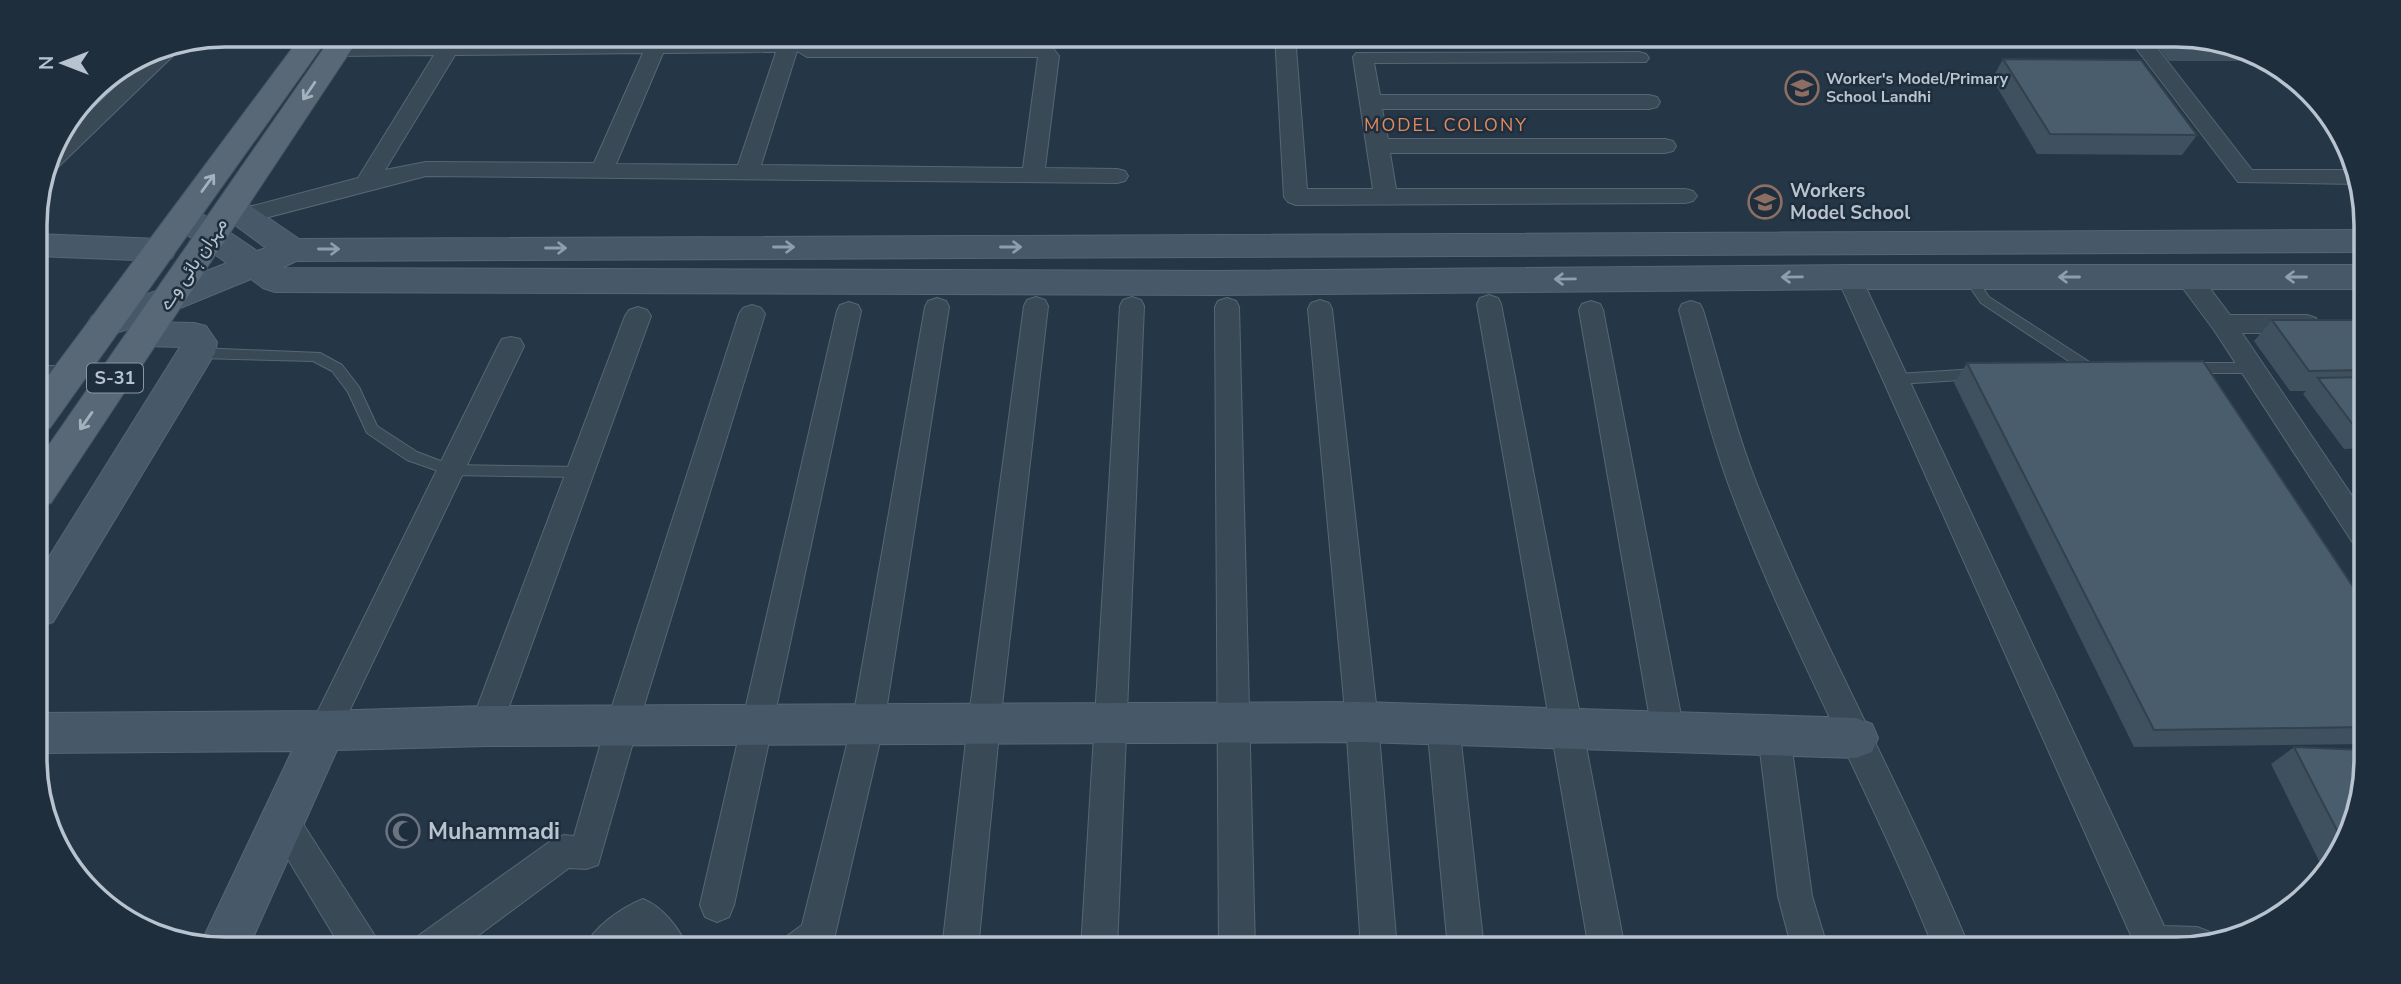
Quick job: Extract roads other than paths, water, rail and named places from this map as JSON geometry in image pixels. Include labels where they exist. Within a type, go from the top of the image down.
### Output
[{"type":"main road","name":"مہران ہائی وے","points":[[48,403],[184,217],[327,47]]},
{"type":"main road","name":"مہران ہائی وے","points":[[48,477],[211,236],[237,211],[329,47]]},
{"type":"street","points":[[365,184],[458,47]]},
{"type":"street","points":[[602,171],[656,47]]},
{"type":"street","points":[[747,173],[788,47]]},
{"type":"street","points":[[899,47],[1045,51],[1049,56],[1033,175]]},
{"type":"street","points":[[1286,47],[1296,197],[1685,196]]},
{"type":"street","points":[[1362,47],[1386,197]]},
{"type":"street","points":[[2145,47],[2246,177],[2347,177]]},
{"type":"street","points":[[1363,57],[1639,58]]},
{"type":"street","points":[[65,147],[155,62]]},
{"type":"street","points":[[1372,102],[1649,102]]},
{"type":"street","points":[[1378,146],[1665,146]]},
{"type":"street","points":[[237,211],[426,169],[1117,176]]},
{"type":"street","points":[[237,211],[292,250],[2354,241]]},
{"type":"street","points":[[184,217],[264,273]]},
{"type":"street","points":[[48,245],[160,250]]},
{"type":"street","points":[[145,334],[264,273],[292,250]]},
{"type":"street","points":[[104,325],[169,299],[264,273],[1215,283],[1849,277],[2354,277]]},
{"type":"street","points":[[1849,277],[1898,379],[2150,936]]},
{"type":"street","points":[[2188,277],[2223,324],[2354,522]]},
{"type":"street","points":[[1489,304],[1605,936]]},
{"type":"street","points":[[961,937],[984,723],[1035,306]]},
{"type":"street","points":[[1100,937],[1132,306]]},
{"type":"street","points":[[815,937],[868,724],[937,307]]},
{"type":"street","points":[[1227,307],[1237,936]]},
{"type":"street","points":[[1320,309],[1362,722],[1378,936]]},
{"type":"street","points":[[1591,310],[1668,731]]},
{"type":"street","points":[[1691,310],[1726,433],[1751,507],[1856,738],[1918,863],[1947,936]]},
{"type":"street","points":[[717,905],[755,724],[849,311]]},
{"type":"street","points":[[447,937],[564,851],[586,853],[622,725],[752,314]]},
{"type":"street","points":[[486,726],[638,316]]},
{"type":"street","points":[[2223,324],[2326,324]]},
{"type":"street","points":[[47,595],[197,353],[199,341],[194,335],[145,334]]},
{"type":"street","points":[[229,937],[324,731],[511,346]]},
{"type":"street","points":[[47,733],[324,731],[486,726],[1362,722],[1856,738]]},
{"type":"street","points":[[1443,724],[1465,936]]},
{"type":"street","points":[[1774,735],[1795,895],[1806,936]]},
{"type":"street","points":[[282,821],[354,937]]},
{"type":"street","points":[[617,937],[643,916],[660,937]]},
{"type":"lane","points":[[1969,277],[1985,299],[2096,368],[2063,369]]},
{"type":"lane","points":[[197,353],[315,356],[338,368],[354,390],[372,429],[412,456],[450,470],[580,472]]},
{"type":"lane","points":[[2170,368],[2250,368]]},
{"type":"lane","points":[[48,371],[71,371]]},
{"type":"lane","points":[[1898,379],[1987,374]]},
{"type":"place","name":"Worker's Model/Primary School Landhi","points":[[1802,88]]},
{"type":"place","name":"Workers Model School","points":[[1765,202]]},
{"type":"place","name":"Muhammadi","points":[[403,831]]},
{"type":"district","name":"MODEL COLONY","points":[[1446,125]]}]
